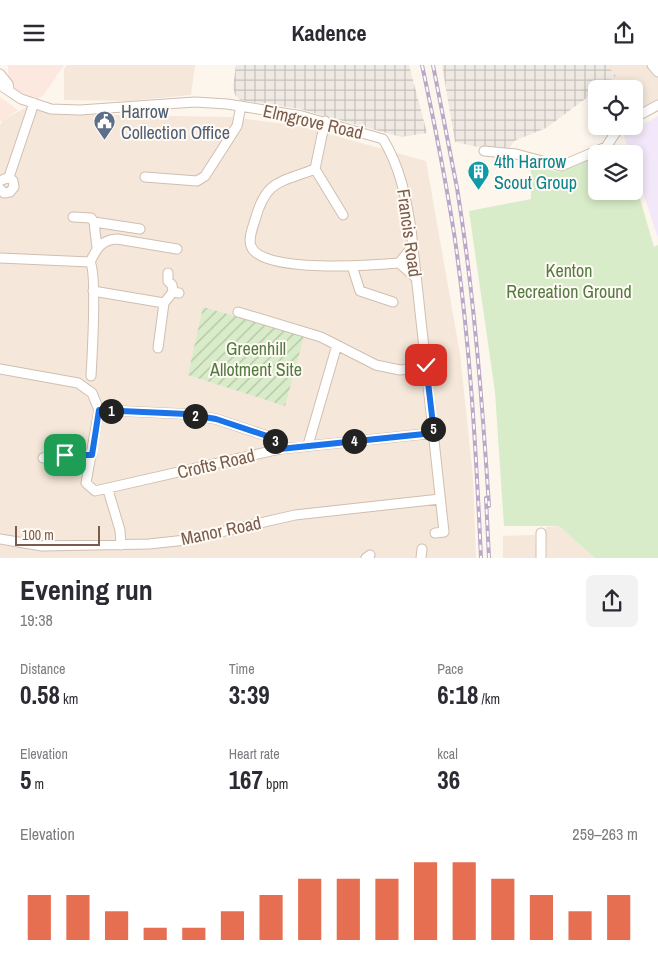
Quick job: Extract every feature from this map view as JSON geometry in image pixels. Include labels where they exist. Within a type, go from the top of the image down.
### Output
[{"type":"street","points":[[652,65],[658,72]]},
{"type":"street","name":"Elmgrove Road","points":[[0,74],[8,84],[9,89]]},
{"type":"street","name":"Elmgrove Road","points":[[0,85],[22,99],[68,110],[195,102],[241,106],[325,121],[359,134],[383,139]]},
{"type":"street","points":[[0,189],[4,193],[10,192],[14,187],[13,181],[4,179],[34,103]]},
{"type":"street","points":[[643,113],[658,105]]},
{"type":"street","points":[[145,177],[197,181],[205,176],[237,126],[241,106]]},
{"type":"street","points":[[325,121],[315,169],[343,215]]},
{"type":"street","points":[[484,151],[516,154],[561,166],[606,147],[614,135]]},
{"type":"street","name":"Francis Road","points":[[383,139],[398,168],[406,195],[434,433],[440,499],[440,533]]},
{"type":"street","points":[[315,169],[266,191],[260,200],[251,232],[250,245],[255,252],[261,256],[278,261],[310,266],[352,267],[399,263],[416,277]]},
{"type":"street","points":[[74,217],[91,218],[99,223],[140,229]]},
{"type":"street","points":[[90,262],[97,248],[99,223]]},
{"type":"street","points":[[97,248],[108,239],[117,239],[177,249]]},
{"type":"street","points":[[399,263],[413,246]]},
{"type":"street","points":[[0,258],[90,262]]},
{"type":"street","points":[[90,262],[93,265],[91,377]]},
{"type":"street","points":[[352,267],[360,291],[393,302]]},
{"type":"street","points":[[158,347],[164,303],[176,292],[168,281],[168,273]]},
{"type":"street","points":[[93,291],[164,303]]},
{"type":"street","points":[[238,312],[321,337],[376,365],[400,370],[426,367]]},
{"type":"street","points":[[308,445],[337,345]]},
{"type":"street","points":[[0,369],[78,383],[92,393],[99,410],[92,455],[65,455],[43,458]]},
{"type":"street","points":[[99,410],[187,414],[216,419],[273,438],[280,449]]},
{"type":"street","name":"Crofts Road","points":[[92,455],[86,483],[95,491],[280,449],[434,433]]},
{"type":"street","points":[[108,489],[120,529],[121,545]]},
{"type":"street","name":"Manor Road","points":[[0,539],[42,546],[121,545],[186,540],[295,515],[440,499]]},
{"type":"street","points":[[541,533],[541,558]]},
{"type":"shaded area","points":[[8,65],[64,65],[43,96],[35,100],[17,90],[8,81]]},
{"type":"shaded area","points":[[67,65],[195,65],[191,95],[128,101],[64,100],[64,69]]},
{"type":"shaded area","points":[[236,65],[409,65],[427,133],[401,137],[300,109],[240,100],[235,95],[233,87]]},
{"type":"shaded area","points":[[442,65],[607,65],[616,76],[611,80],[588,80],[588,97],[546,128],[514,141],[509,149],[496,151],[455,142]]},
{"type":"shaded area","points":[[607,65],[658,65],[658,101],[643,108],[643,80],[610,80],[615,76]]},
{"type":"shaded area","points":[[0,97],[18,110],[0,122]]},
{"type":"shaded area","points":[[27,107],[58,114],[231,117],[300,126],[426,161],[460,354],[473,477],[476,558],[0,558],[0,125],[3,120]]},
{"type":"shaded area","points":[[658,116],[658,238],[643,192],[643,145],[627,145],[624,135],[643,135],[643,124]]},
{"type":"shaded area","points":[[559,526],[595,558],[547,558],[546,527]]},
{"type":"shaded area","points":[[535,535],[536,558],[503,558],[503,536]]},
{"type":"green space","name":"Kenton Recreation Ground","points":[[588,160],[588,200],[640,200],[654,247],[658,245],[658,558],[595,558],[559,526],[504,526],[495,392],[469,211],[531,199],[531,166],[560,172]]},
{"type":"green space","name":"Greenhill Allotment Site","points":[[203,307],[304,336],[285,406],[188,375]]},
{"type":"railway","points":[[422,65],[447,191],[460,273],[472,395],[481,558]]},
{"type":"railway","points":[[433,65],[463,227],[473,307],[489,506]]},
{"type":"railway","points":[[486,498],[489,558]]},
{"type":"place","name":"Harrow Collection Office","points":[[105,141]]},
{"type":"place","name":"4th Harrow Scout Group","points":[[478,191]]},
{"type":"route","points":[[65,455],[92,455],[99,410],[187,414],[216,419],[273,438],[280,449],[434,433],[426,365]]}]
